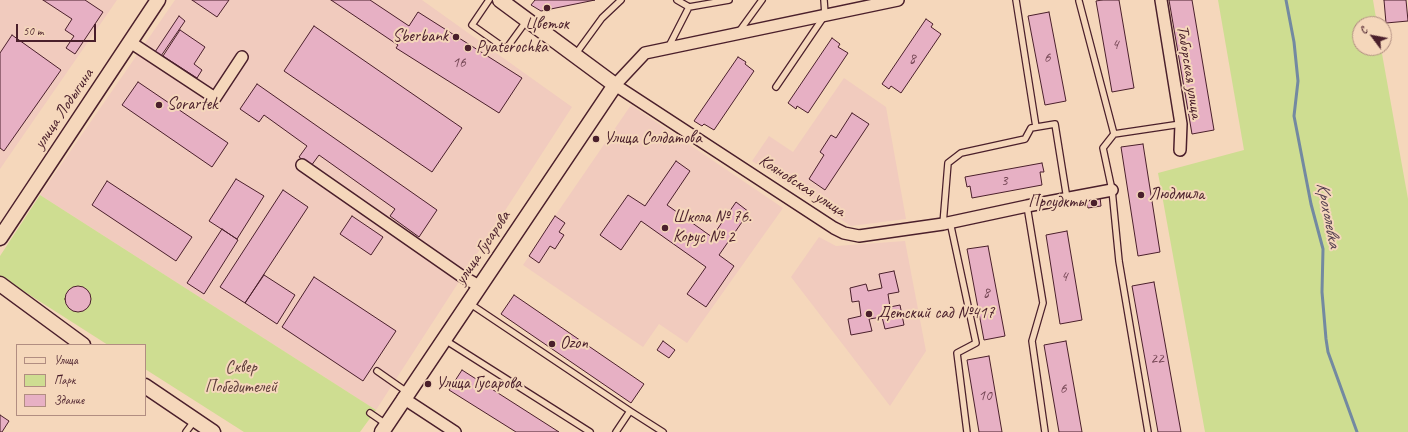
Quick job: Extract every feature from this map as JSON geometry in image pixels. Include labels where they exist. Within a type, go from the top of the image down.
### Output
[{"type":"street","name":"улица Лодыгина","points":[[0,238],[158,0]]},
{"type":"street","points":[[506,2],[527,20],[615,85],[645,53],[898,0]]},
{"type":"street","name":"Таборская улица","points":[[1161,0],[1181,124],[1180,150]]},
{"type":"street","points":[[130,42],[215,98],[242,57]]},
{"type":"street","name":"Кояновская улица","points":[[615,85],[834,228],[844,233],[858,236],[947,223],[1112,190]]},
{"type":"street","name":"улица Гусарова","points":[[384,428],[443,338],[615,85]]},
{"type":"street","points":[[302,165],[479,286]]},
{"type":"street","points":[[0,284],[82,344]]},
{"type":"street","points":[[146,387],[213,432]]},
{"type":"street","points":[[405,395],[455,432]]},
{"type":"lane","points":[[489,0],[472,25],[506,49],[527,20]]},
{"type":"lane","points":[[575,55],[602,18],[621,0]]},
{"type":"lane","points":[[677,0],[689,7],[729,0]]},
{"type":"lane","points":[[737,34],[762,0]]},
{"type":"lane","points":[[776,87],[824,15],[824,0]]},
{"type":"lane","points":[[1016,0],[1036,127]]},
{"type":"lane","points":[[1079,1],[1114,134]]},
{"type":"lane","points":[[667,49],[689,7]]},
{"type":"lane","points":[[967,432],[957,353],[976,343],[947,223],[948,163],[961,153],[1025,139],[1031,128],[1055,124],[1067,199]]},
{"type":"lane","points":[[1148,432],[1119,261],[1112,190],[1103,148],[1114,134],[1181,124]]},
{"type":"lane","points":[[1027,206],[1043,303],[1032,340],[1045,432]]},
{"type":"lane","points":[[468,302],[663,432]]},
{"type":"lane","points":[[443,338],[590,432]]},
{"type":"lane","points":[[377,371],[405,395]]},
{"type":"lane","points":[[616,432],[630,411]]},
{"type":"lane","points":[[370,413],[384,428]]},
{"type":"lane","points":[[186,432],[195,420]]},
{"type":"shaded area","points":[[0,0],[117,0],[0,169]]},
{"type":"shaded area","points":[[175,0],[422,0],[572,107],[376,410],[40,195]]},
{"type":"shaded area","points":[[844,78],[886,107],[906,219],[851,226],[752,161],[769,136],[793,152]]},
{"type":"shaded area","name":"Школа № 76. Корус № 2","points":[[631,105],[783,208],[687,343],[659,324],[643,347],[523,265],[529,256],[539,263],[550,246],[555,249],[564,235],[559,232],[565,223],[555,216]]},
{"type":"shaded area","name":"Детский сад №417","points":[[819,237],[836,246],[905,241],[926,351],[890,406],[791,277]]},
{"type":"green space","points":[[1218,0],[1373,0],[1376,16],[1352,16],[1352,56],[1382,56],[1408,199],[1408,432],[1205,432],[1158,173],[1244,150]]},
{"type":"green space","name":"Сквер Победителей","points":[[40,195],[376,410],[360,432],[244,432],[146,370],[146,344],[106,344],[0,276],[0,256]]},
{"type":"building","points":[[43,0],[85,0],[103,12],[75,54],[66,48],[74,36],[65,30],[72,19]]},
{"type":"building","points":[[192,0],[229,0],[217,17]]},
{"type":"building","points":[[331,0],[370,0],[409,26],[418,12],[522,78],[499,113],[396,48],[398,45]]},
{"type":"building","name":"Цветок","points":[[535,0],[595,0],[541,11],[531,5]]},
{"type":"building","points":[[1119,0],[1134,88],[1112,92],[1096,1]]},
{"type":"building","points":[[1169,0],[1192,0],[1214,130],[1192,134]]},
{"type":"building","points":[[1384,0],[1406,0],[1408,21],[1392,22],[1392,16],[1385,16]]},
{"type":"building","points":[[1049,12],[1066,101],[1045,105],[1028,16]]},
{"type":"building","points":[[179,16],[185,21],[161,56],[155,52]]},
{"type":"building","points":[[926,19],[933,24],[931,27],[941,34],[901,93],[891,86],[889,89],[882,84]]},
{"type":"building","points":[[314,26],[462,128],[432,172],[284,71]]},
{"type":"building","points":[[180,30],[205,47],[194,64],[202,70],[197,78],[163,56]]},
{"type":"building","points":[[12,35],[61,70],[4,151],[0,148],[0,53]]},
{"type":"building","points":[[832,38],[840,44],[838,47],[848,53],[808,113],[797,106],[796,109],[788,103]]},
{"type":"building","points":[[738,57],[746,62],[745,64],[754,71],[714,130],[704,124],[702,126],[694,121]]},
{"type":"building","points":[[138,82],[228,143],[212,167],[122,105]]},
{"type":"building","points":[[257,84],[437,210],[419,237],[390,216],[395,209],[319,155],[311,166],[299,157],[307,146],[264,115],[259,122],[240,109]]},
{"type":"building","points":[[852,113],[869,124],[825,190],[809,179],[824,155],[820,152],[831,135],[836,138]]},
{"type":"building","points":[[1143,144],[1160,252],[1138,256],[1121,147]]},
{"type":"building","points":[[676,161],[690,171],[667,205],[712,237],[736,202],[749,212],[719,255],[734,266],[706,307],[687,294],[706,267],[641,221],[621,250],[600,235],[628,195],[645,206]]},
{"type":"building","points":[[1042,163],[1044,172],[1040,172],[1042,185],[972,198],[970,186],[967,187],[965,177]]},
{"type":"building","points":[[236,179],[264,196],[237,239],[209,221]]},
{"type":"building","points":[[107,181],[192,237],[176,261],[92,205]]},
{"type":"building","points":[[283,190],[308,207],[245,303],[220,287]]},
{"type":"building","name":"Проудкты","points":[[1100,197],[1101,206],[1088,208],[1086,200]]},
{"type":"building","points":[[352,216],[383,237],[371,255],[340,234]]},
{"type":"building","points":[[555,216],[565,223],[559,232],[564,235],[555,249],[550,246],[539,263],[529,256]]},
{"type":"building","points":[[222,229],[238,240],[204,294],[187,283]]},
{"type":"building","points":[[1067,231],[1082,320],[1060,324],[1046,235]]},
{"type":"building","points":[[988,246],[1005,336],[984,340],[967,249]]},
{"type":"building","points":[[894,271],[899,292],[888,294],[890,307],[900,305],[904,325],[885,329],[882,317],[869,319],[872,331],[851,335],[848,319],[861,316],[859,301],[852,302],[850,288],[866,284],[868,291],[882,288],[879,274]]},
{"type":"building","points":[[264,275],[295,295],[277,324],[245,303]]},
{"type":"building","points":[[314,277],[396,331],[363,381],[282,327]]},
{"type":"building","points":[[1154,282],[1181,432],[1158,432],[1132,286]]},
{"type":"building","points":[[78,286],[87,290],[91,299],[87,308],[78,312],[69,308],[65,299],[69,290]]},
{"type":"building","points":[[514,295],[644,384],[631,403],[501,314]]},
{"type":"building","points":[[663,341],[675,350],[669,358],[657,350]]},
{"type":"building","points":[[1066,341],[1082,432],[1059,432],[1044,345]]},
{"type":"building","points":[[989,356],[1002,432],[979,432],[967,360]]},
{"type":"building","points":[[462,370],[559,432],[516,432],[449,390]]},
{"type":"building","points":[[0,415],[9,421],[2,432],[0,432]]},
{"type":"waterway","name":"Крохолевка","points":[[1286,0],[1294,42],[1298,81],[1294,116],[1311,204],[1323,249],[1322,292],[1328,352],[1357,432]]},
{"type":"place","name":"Цветок","points":[[547,8]]},
{"type":"place","name":"Sberbank","points":[[456,37]]},
{"type":"place","name":"Pyaterochka","points":[[468,48]]},
{"type":"place","name":"Sorartek","points":[[159,105]]},
{"type":"place","name":"Улица Солдатова","points":[[596,139]]},
{"type":"place","name":"Людмила","points":[[1141,195]]},
{"type":"place","name":"Проудкты","points":[[1094,203]]},
{"type":"place","name":"Школа № 76. Корус № 2","points":[[665,228]]},
{"type":"place","name":"Детский сад №417","points":[[869,314]]},
{"type":"place","name":"Ozon","points":[[552,344]]},
{"type":"place","name":"Улица Гусарова","points":[[428,384]]}]
